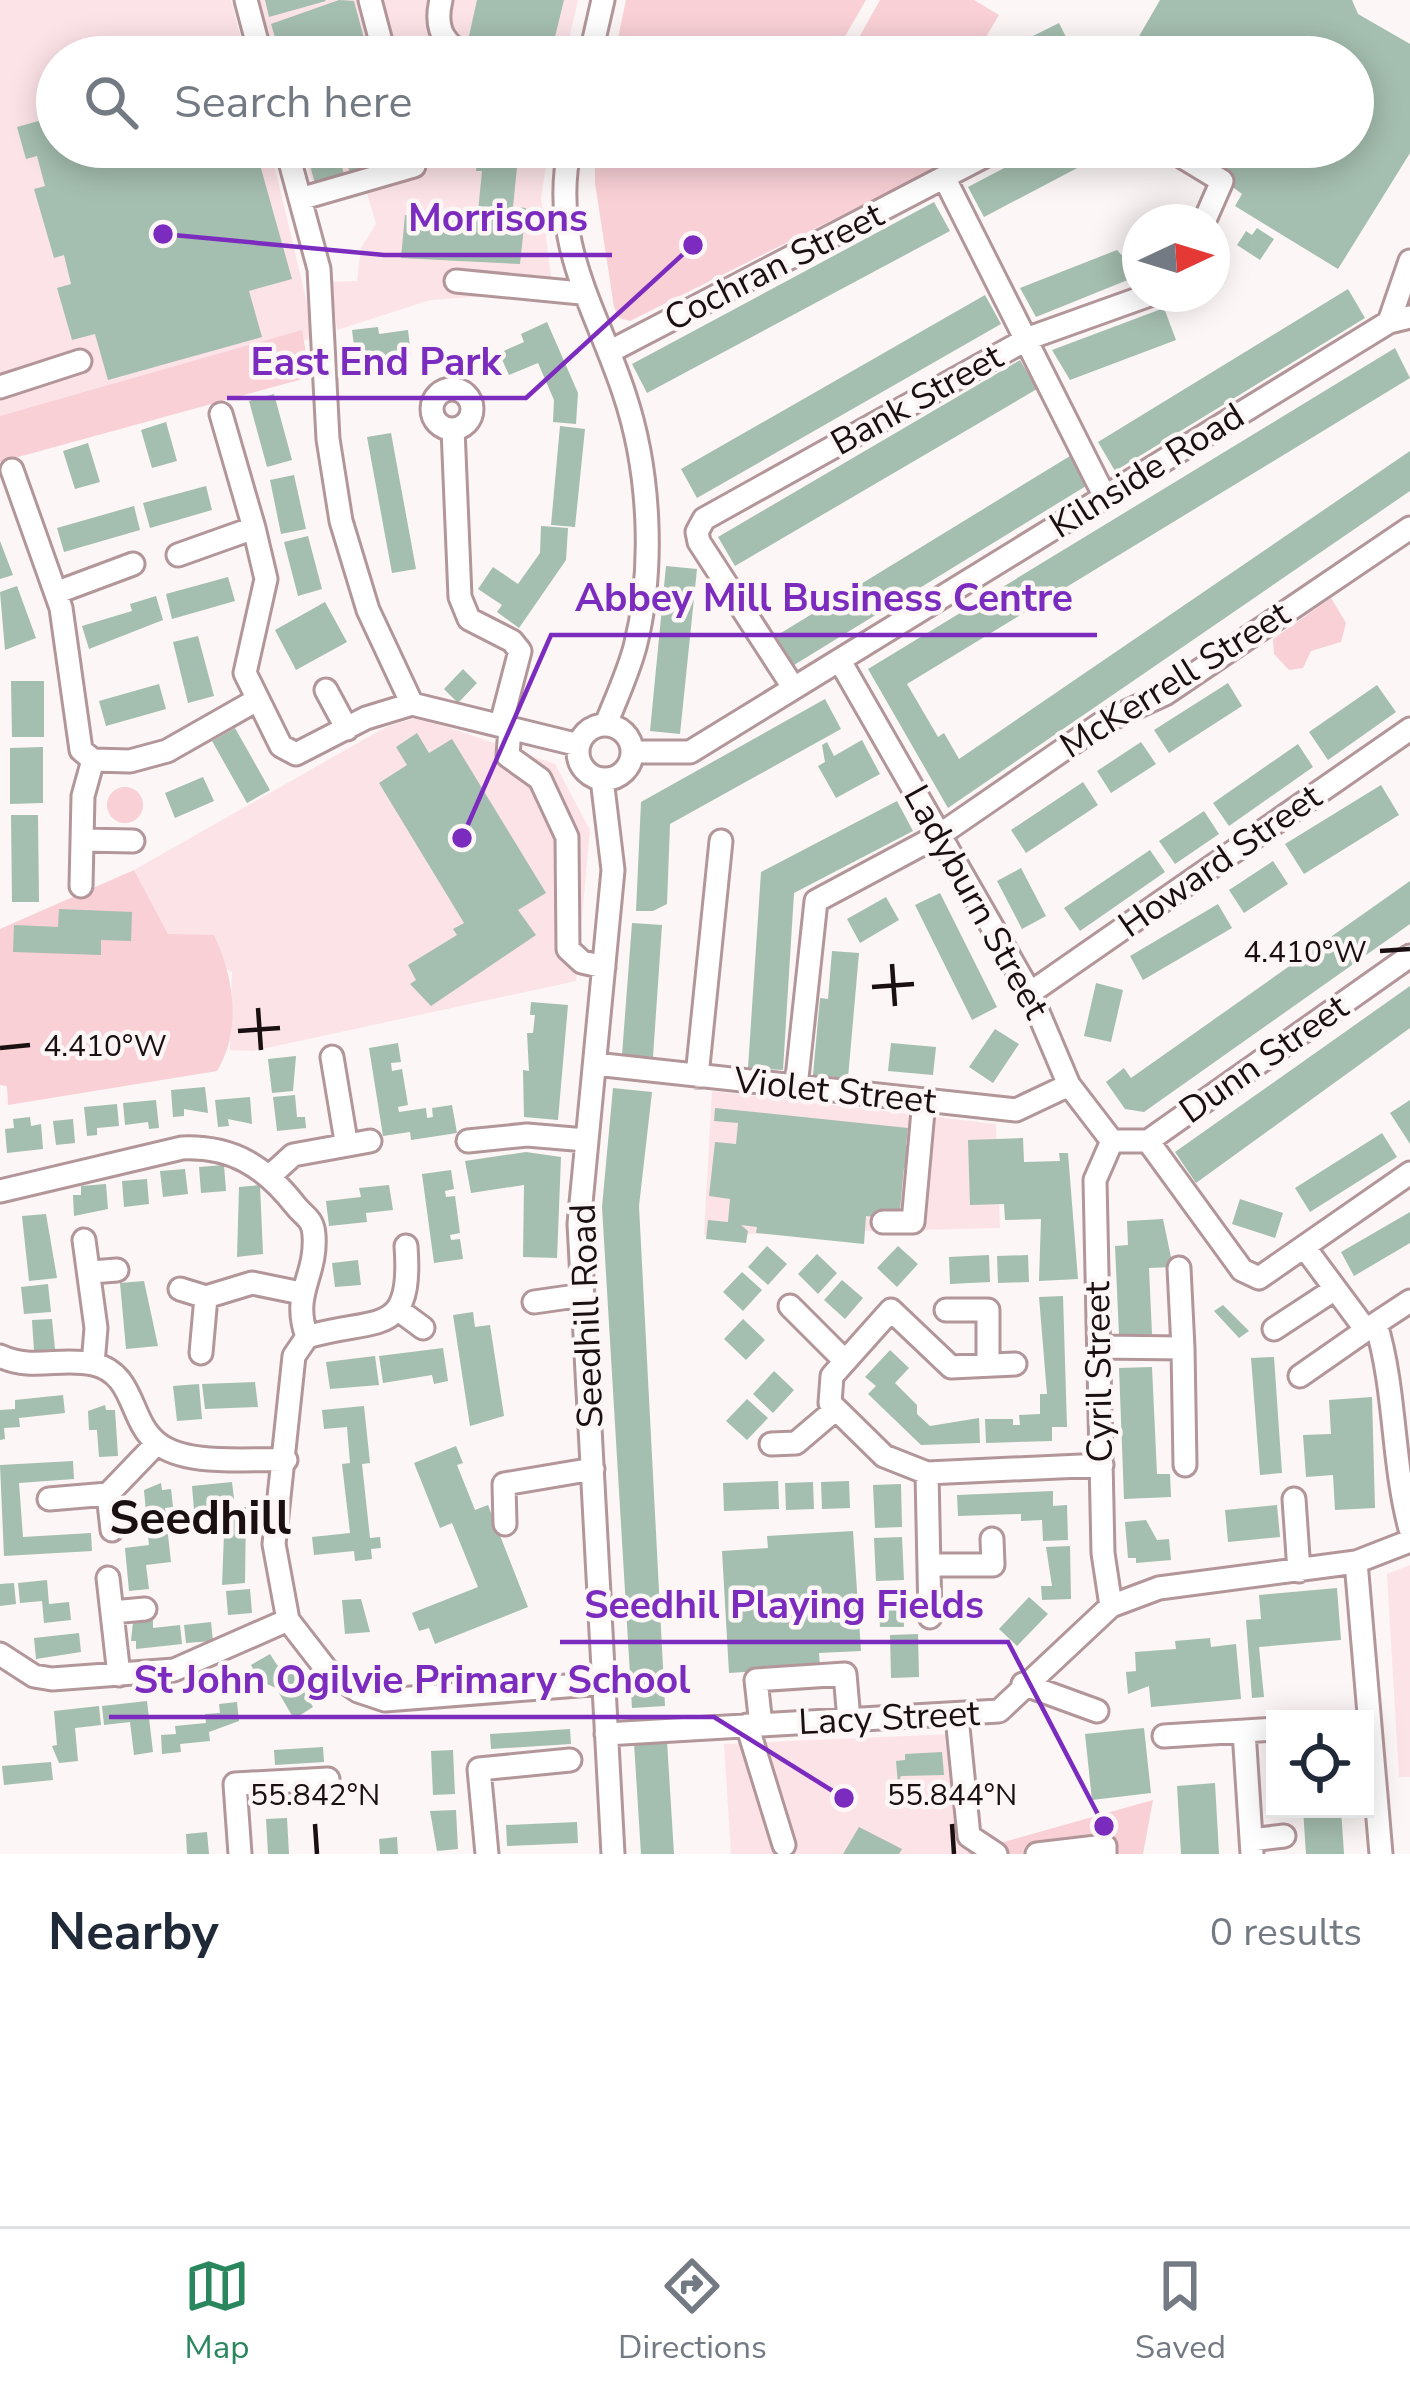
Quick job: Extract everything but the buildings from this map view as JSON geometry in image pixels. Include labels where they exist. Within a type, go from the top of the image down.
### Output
[{"type":"street","points":[[246,0],[255,36]]},
{"type":"street","points":[[370,0],[379,36]]},
{"type":"street","points":[[441,0],[438,29],[443,36]]},
{"type":"street","points":[[595,36],[604,0]]},
{"type":"street","points":[[292,168],[319,269],[328,439],[341,521],[368,610],[412,704]]},
{"type":"street","points":[[300,199],[407,168]]},
{"type":"street","points":[[568,168],[565,200],[581,293],[609,352],[637,441],[645,538],[635,647],[606,724]]},
{"type":"street","name":"Cochran Street","points":[[609,352],[965,168]]},
{"type":"street","points":[[1201,168],[1222,181],[1212,204]]},
{"type":"street","points":[[945,179],[1105,497]]},
{"type":"street","points":[[1399,320],[1410,261]]},
{"type":"street","points":[[456,281],[581,293]]},
{"type":"street","name":"Bank Street","points":[[794,687],[697,532],[704,519],[1029,338],[1122,305]]},
{"type":"street","name":"Kilnside Road","points":[[633,752],[690,752],[1399,320]]},
{"type":"street","points":[[0,387],[80,361]]},
{"type":"street","points":[[221,415],[266,579],[247,646],[245,673],[281,746],[296,754],[412,704],[579,745]]},
{"type":"street","points":[[453,429],[460,597],[469,620],[512,641],[520,651],[505,725],[508,756],[540,778],[566,836],[568,949],[582,962],[604,968]]},
{"type":"street","points":[[12,470],[58,592],[70,648],[81,750],[92,760],[130,761],[167,751],[255,701]]},
{"type":"street","points":[[178,555],[254,528]]},
{"type":"street","name":"McKerrell Street","points":[[796,1087],[816,902],[941,834],[1102,722],[1165,694],[1410,528]]},
{"type":"street","points":[[58,592],[133,564]]},
{"type":"street","name":"Ladyburn Street","points":[[840,661],[1030,993],[1069,1085],[1112,1141]]},
{"type":"street","points":[[326,690],[347,729]]},
{"type":"street","points":[[606,724],[626,734],[633,752],[622,774],[602,779],[582,765],[579,745],[591,728],[606,724]]},
{"type":"street","name":"Howard Street","points":[[1030,993],[1410,729]]},
{"type":"street","points":[[81,886],[83,796],[92,760]]},
{"type":"street","name":"Seedhill Road","points":[[602,779],[613,870],[579,1224],[613,1854]]},
{"type":"street","points":[[82,840],[133,841]]},
{"type":"street","points":[[697,1076],[722,841]]},
{"type":"street","name":"Dunn Street","points":[[1112,1141],[1148,1141],[1410,956]]},
{"type":"street","points":[[332,1058],[346,1141]]},
{"type":"street","name":"Violet Street","points":[[595,1064],[1016,1110],[1069,1085]]},
{"type":"street","points":[[883,1222],[913,1222],[924,1100]]},
{"type":"street","points":[[468,1141],[527,1135],[586,1140]]},
{"type":"street","points":[[270,1176],[293,1155],[346,1141],[370,1141]]},
{"type":"street","name":"Cyril Street","points":[[1111,1606],[1102,1465],[1095,1180],[1112,1141]]},
{"type":"street","points":[[1148,1141],[1242,1270],[1259,1278],[1410,1173]]},
{"type":"street","points":[[0,1190],[182,1148],[234,1154],[270,1176],[309,1216],[314,1230],[311,1265],[299,1314],[308,1337]]},
{"type":"street","points":[[84,1240],[91,1271],[93,1364]]},
{"type":"street","points":[[406,1246],[409,1279],[400,1310],[387,1322],[308,1337],[294,1355],[274,1544],[288,1620],[326,1669],[358,1691],[386,1700],[605,1683]]},
{"type":"street","points":[[1305,1248],[1371,1327],[1386,1356],[1400,1492],[1410,1529]]},
{"type":"street","points":[[1180,1268],[1185,1466]]},
{"type":"street","points":[[91,1271],[117,1270]]},
{"type":"street","points":[[180,1289],[206,1297],[252,1283],[301,1293]]},
{"type":"street","points":[[1274,1329],[1335,1289]]},
{"type":"street","points":[[534,1302],[583,1294]]},
{"type":"street","points":[[201,1353],[206,1297]]},
{"type":"street","points":[[1300,1376],[1410,1301]]},
{"type":"street","points":[[790,1306],[845,1361]]},
{"type":"street","points":[[400,1310],[423,1328]]},
{"type":"street","points":[[1015,1364],[951,1367],[891,1310],[832,1376],[830,1403],[884,1456],[927,1473],[1102,1465]]},
{"type":"street","points":[[946,1310],[988,1310],[988,1365]]},
{"type":"street","points":[[1099,1347],[1183,1348]]},
{"type":"street","points":[[0,1357],[24,1366],[93,1364],[126,1386],[157,1443],[203,1456],[286,1460]]},
{"type":"street","points":[[771,1444],[796,1443],[836,1409]]},
{"type":"street","points":[[49,1499],[108,1494],[157,1443]]},
{"type":"street","points":[[505,1524],[504,1484],[592,1469]]},
{"type":"street","points":[[927,1473],[930,1617]]},
{"type":"street","points":[[108,1494],[112,1530]]},
{"type":"street","points":[[1294,1498],[1299,1571]]},
{"type":"street","points":[[929,1565],[993,1565],[992,1539]]},
{"type":"street","name":"Lacy Street","points":[[606,1734],[999,1712],[1023,1684],[1111,1606],[1159,1588],[1356,1562],[1410,1541]]},
{"type":"street","points":[[1356,1562],[1366,1710]]},
{"type":"street","points":[[108,1578],[119,1675]]},
{"type":"street","points":[[112,1612],[145,1609]]},
{"type":"street","points":[[0,1654],[34,1676],[174,1670],[288,1620]]},
{"type":"street","points":[[784,1845],[754,1725],[756,1680],[845,1674],[849,1720]]},
{"type":"street","points":[[1023,1684],[1097,1711]]},
{"type":"street","points":[[957,1717],[969,1836],[996,1854]]},
{"type":"street","points":[[1164,1736],[1266,1729]]},
{"type":"street","points":[[1244,1730],[1252,1847],[1285,1836]]},
{"type":"street","points":[[488,1854],[479,1769],[570,1760]]},
{"type":"street","points":[[239,1854],[235,1784],[328,1779]]},
{"type":"street","points":[[1374,1788],[1381,1854]]},
{"type":"street","points":[[1048,1853],[1105,1846],[1105,1854]]},
{"type":"shaded area","points":[[0,0],[231,0],[240,36],[36,36],[36,168],[275,168],[315,337],[0,437]]},
{"type":"shaded area","points":[[256,0],[578,0],[570,36],[267,36]]},
{"type":"shaded area","points":[[626,0],[866,0],[845,36],[618,36]]},
{"type":"shaded area","points":[[880,0],[974,0],[999,15],[986,36],[860,36]]},
{"type":"shaded area","points":[[308,168],[546,168],[541,198],[553,291],[430,300],[337,330],[331,282],[357,281],[361,248],[376,224],[362,176],[315,190]]},
{"type":"shaded area","points":[[595,168],[936,168],[630,321],[619,318],[614,307]]},
{"type":"shaded area","points":[[302,330],[310,377],[0,462],[0,416]]},
{"type":"shaded area","points":[[1331,598],[1346,623],[1341,642],[1311,651],[1303,668],[1289,670],[1274,654],[1273,639]]},
{"type":"shaded area","points":[[418,717],[555,764],[590,830],[576,981],[253,1051],[230,1050],[232,972],[168,934],[134,870],[386,727]]},
{"type":"shaded area","points":[[125,787],[138,792],[143,805],[138,818],[125,823],[112,818],[107,805],[112,792]]},
{"type":"shaded area","points":[[134,870],[168,934],[214,935],[221,951],[232,1021],[217,1071],[8,1105],[7,1086],[0,1085],[0,929]]},
{"type":"shaded area","points":[[712,1091],[996,1124],[1000,1228],[704,1235]]},
{"type":"shaded area","points":[[1410,1565],[1410,1777],[1399,1777],[1387,1574]]},
{"type":"shaded area","points":[[953,1734],[968,1854],[731,1854],[724,1744]]},
{"type":"shaded area","points":[[1153,1800],[1143,1854],[968,1854],[968,1852]]},
{"type":"place","name":"Morrisons","points":[[163,234]]},
{"type":"place","name":"East End Park","points":[[693,245]]},
{"type":"place","name":"Abbey Mill Business Centre","points":[[462,838]]},
{"type":"place","name":"St John Ogilvie Primary School","points":[[844,1798]]},
{"type":"place","name":"Seedhil Playing Fields","points":[[1104,1826]]},
{"type":"district","name":"Seedhill","points":[[200,1518]]}]
